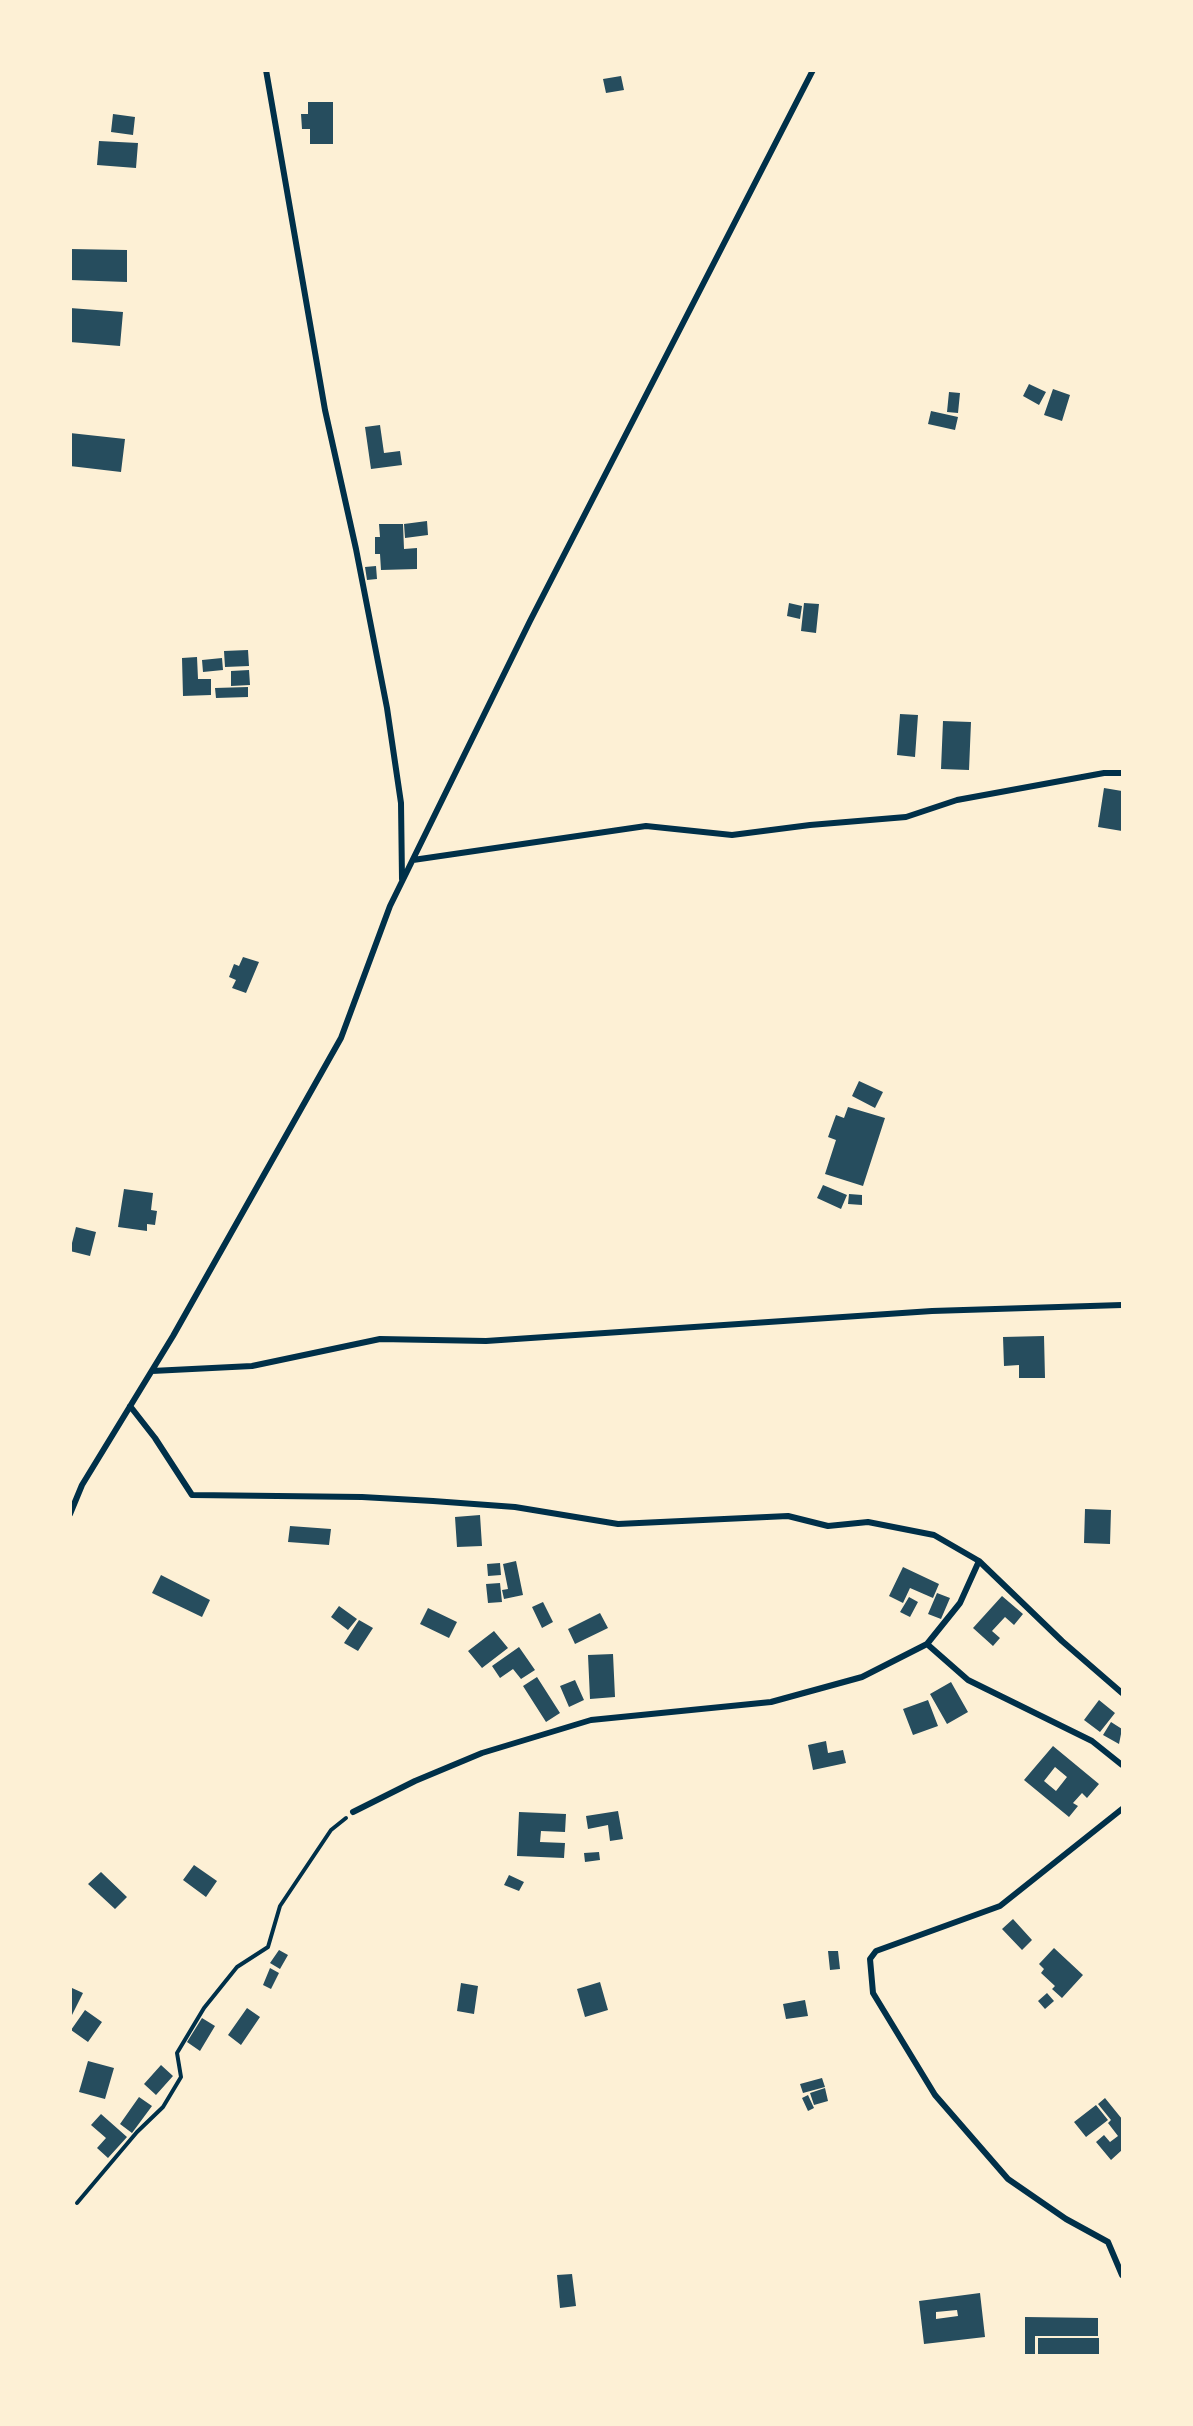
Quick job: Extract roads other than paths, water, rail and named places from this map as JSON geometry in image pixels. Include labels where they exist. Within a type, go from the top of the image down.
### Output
[{"type":"street","points":[[266,70],[325,410],[356,549],[387,708],[400,803],[402,881]]},
{"type":"street","points":[[70,1514],[82,1485],[152,1371],[341,1038],[390,906],[402,881],[530,621],[813,70]]},
{"type":"street","points":[[413,860],[645,826],[732,835],[906,817],[957,800],[1104,773],[1122,772]]},
{"type":"street","points":[[152,1371],[252,1366],[380,1339],[486,1341],[932,1311],[1122,1305]]},
{"type":"street","points":[[130,1406],[155,1438],[192,1495],[350,1496],[433,1501],[515,1507],[618,1524],[788,1516],[828,1526],[868,1522],[934,1535],[979,1561],[1062,1641],[1122,1693]]},
{"type":"street","points":[[353,1812],[415,1780],[482,1753],[591,1720],[771,1702],[862,1677],[927,1644],[960,1603],[979,1561]]},
{"type":"street","points":[[927,1644],[968,1680],[1092,1741],[1122,1766]]},
{"type":"street","points":[[1122,1809],[1000,1906],[876,1951],[870,1959],[873,1993],[935,2095],[1008,2179],[1066,2219],[1108,2242],[1122,2275]]}]
